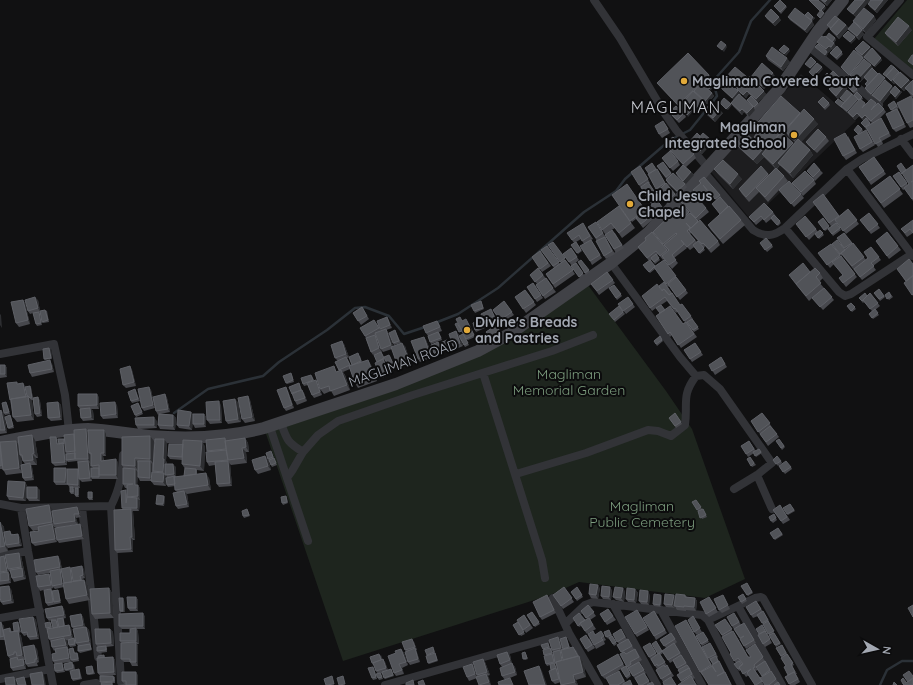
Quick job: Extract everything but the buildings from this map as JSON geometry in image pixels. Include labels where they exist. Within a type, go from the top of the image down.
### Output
[{"type":"street","points":[[594,0],[620,38],[676,130],[753,230],[759,234],[770,236],[778,233],[847,169],[862,159],[913,134]]},
{"type":"street","name":"MAGLIMAN ROAD","points":[[0,442],[87,429],[123,436],[201,437],[244,433],[275,425],[396,384],[478,351],[511,333],[611,263],[648,233],[780,88],[823,25],[843,0]]},
{"type":"street","points":[[900,0],[867,37],[913,75]]},
{"type":"street","points":[[808,46],[879,105]]},
{"type":"street","points":[[901,139],[913,155]]},
{"type":"street","points":[[785,228],[839,292],[845,296],[851,294],[912,255],[847,169]]},
{"type":"street","points":[[611,263],[680,357],[696,376]]},
{"type":"street","points":[[287,478],[303,452],[328,427],[338,421],[413,395],[552,351],[593,335]]},
{"type":"street","points":[[0,354],[54,344],[65,395],[69,431]]},
{"type":"street","points":[[483,373],[516,474],[546,578]]},
{"type":"street","points":[[696,376],[704,375],[720,389],[772,463],[757,475],[734,489]]},
{"type":"street","points":[[516,474],[586,453],[648,430],[658,430],[671,436],[685,425],[686,393],[696,376]]},
{"type":"street","points":[[275,425],[290,444],[303,452]]},
{"type":"street","points":[[275,425],[287,478],[308,541]]},
{"type":"street","points":[[121,682],[111,506],[118,491],[121,477],[123,449]]},
{"type":"street","points":[[757,475],[772,509]]},
{"type":"street","points":[[0,504],[21,508],[111,506]]},
{"type":"street","points":[[82,507],[98,657]]},
{"type":"street","points":[[21,508],[53,685]]},
{"type":"street","points":[[0,556],[28,551]]},
{"type":"street","points":[[708,620],[759,596],[764,598],[812,685]]},
{"type":"street","points":[[553,598],[569,632],[599,685]]},
{"type":"street","points":[[565,624],[584,605],[593,602],[702,615],[708,620],[742,685]]},
{"type":"street","points":[[613,604],[657,685]]},
{"type":"street","points":[[738,606],[782,685]]},
{"type":"street","points":[[661,610],[702,685]]},
{"type":"street","points":[[0,618],[40,611]]},
{"type":"street","points":[[385,685],[569,632]]},
{"type":"street","points":[[0,679],[50,669]]},
{"type":"street","points":[[84,685],[96,683]]},
{"type":"shaded area","name":"Magliman Integrated School","points":[[801,74],[856,121],[751,220],[711,172]]},
{"type":"green space","points":[[907,0],[913,0],[913,71],[874,39]]},
{"type":"green space","points":[[585,281],[692,429],[745,579],[705,598],[579,582],[550,595],[343,661],[264,428],[478,351]]},
{"type":"waterway","points":[[711,104],[717,96],[713,81],[739,52],[751,21],[770,0]]},
{"type":"waterway","points":[[435,323],[458,314],[498,288],[584,212],[616,191],[625,179],[670,140],[690,130],[707,109]]},
{"type":"waterway","points":[[174,413],[208,389],[263,376],[279,362],[327,330],[355,308],[365,307],[389,316],[404,334],[425,327]]},
{"type":"waterway","points":[[880,685],[887,670],[902,661],[913,661]]},
{"type":"place","name":"Magliman Covered Court","points":[[684,81]]},
{"type":"place","name":"Magliman Integrated School","points":[[794,135]]},
{"type":"place","name":"Child Jesus Chapel","points":[[630,204]]},
{"type":"place","name":"Divine's Breads and Pastries","points":[[467,330]]},
{"type":"district","name":"MAGLIMAN","points":[[676,107]]},
{"type":"park label","name":"Magliman Memorial Garden","points":[[569,382]]},
{"type":"park label","name":"Magliman Public Cemetery","points":[[642,514]]}]
